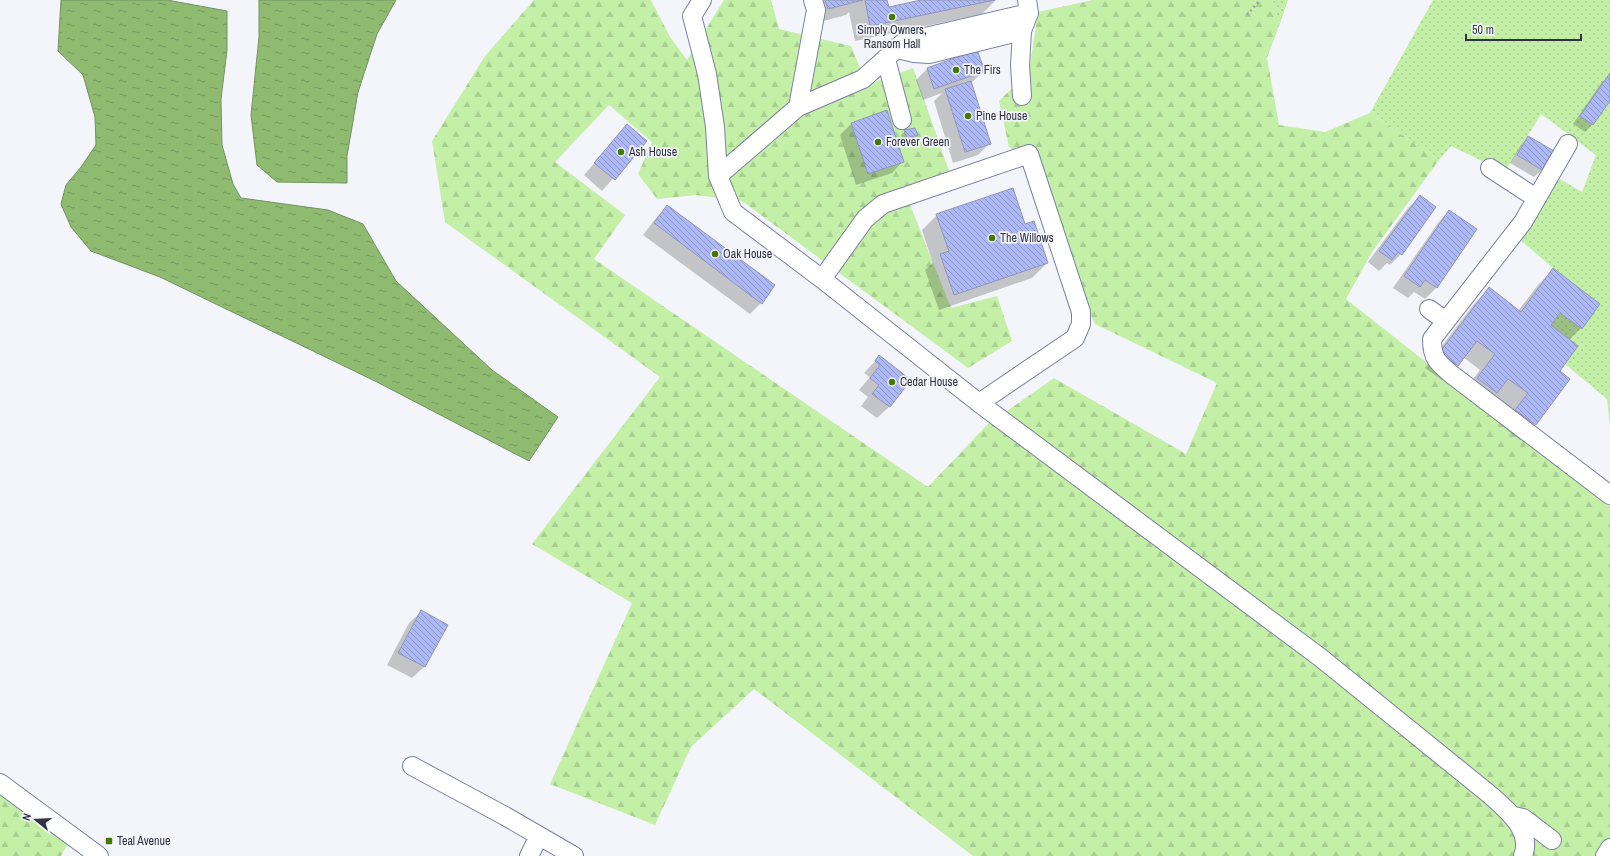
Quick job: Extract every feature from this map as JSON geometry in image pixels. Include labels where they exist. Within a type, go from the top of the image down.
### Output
[{"type":"street","points":[[702,0],[689,8],[707,74],[715,127],[718,176],[733,212],[822,279],[980,403],[1321,658],[1489,794],[1514,816],[1523,833],[1525,851],[1523,856]]},
{"type":"street","points":[[798,106],[816,10],[812,0]]},
{"type":"street","points":[[718,176],[798,106],[863,79],[904,42],[1028,6],[1022,31],[1020,65],[1022,96]]},
{"type":"street","points":[[891,54],[929,54],[1022,31]]},
{"type":"street","points":[[891,54],[902,120]]},
{"type":"street","points":[[1568,144],[1523,222],[1432,339],[1432,351],[1435,358],[1450,374],[1610,495]]},
{"type":"street","points":[[822,279],[865,219],[883,204],[1036,152],[1081,312],[1081,324],[1075,338],[980,403]]},
{"type":"street","points":[[1490,168],[1536,198]]},
{"type":"street","points":[[1429,309],[1446,321]]},
{"type":"street","points":[[412,766],[505,816],[574,856]]},
{"type":"street","points":[[0,783],[99,856]]},
{"type":"street","points":[[1514,816],[1523,818],[1552,840]]},
{"type":"street","points":[[529,856],[539,836]]},
{"type":"street","points":[[1605,856],[1610,848]]},
{"type":"path","points":[[1247,14],[1260,0]]},
{"type":"green space","points":[[534,0],[651,0],[670,37],[687,60],[724,0],[771,0],[779,29],[851,46],[867,85],[913,68],[953,182],[907,197],[951,308],[997,296],[1012,341],[968,368],[742,201],[696,195],[657,199],[638,174],[652,142],[609,105],[555,162],[625,215],[594,259],[928,487],[987,425],[1054,378],[1186,454],[1217,383],[1095,324],[1076,283],[1038,163],[1009,147],[999,101],[1029,71],[1038,12],[1093,0],[1272,0],[1280,23],[1267,58],[1279,125],[1325,132],[1370,113],[1439,160],[1372,252],[1346,299],[1610,507],[1610,856],[973,856],[754,689],[691,747],[655,825],[550,784],[632,603],[532,544],[660,377],[445,222],[432,141],[485,56]]},
{"type":"green space","points":[[1272,0],[1288,0],[1280,23]]},
{"type":"green space","points":[[1433,0],[1610,0],[1610,426],[1607,399],[1565,364],[1578,346],[1551,325],[1560,313],[1582,329],[1600,304],[1553,268],[1519,239],[1558,178],[1582,192],[1596,155],[1541,114],[1505,172],[1451,146],[1439,160],[1370,113]]},
{"type":"green space","points":[[0,795],[68,844],[61,856],[0,856]]},
{"type":"water","points":[[61,0],[167,0],[227,11],[227,50],[221,99],[222,145],[233,184],[241,198],[328,210],[363,224],[396,281],[492,370],[558,417],[529,461],[377,382],[160,277],[91,251],[71,227],[61,204],[66,185],[96,145],[95,117],[83,75],[58,51]]},
{"type":"water","points":[[259,0],[396,0],[377,34],[358,92],[347,156],[347,183],[277,182],[257,165],[251,115],[259,37]]},
{"type":"building","points":[[825,0],[863,0],[828,9]]},
{"type":"building","name":"Simply Owners, Ransom Hall","points":[[865,0],[887,0],[889,7],[921,0],[995,0],[870,26]]},
{"type":"building","name":"The Firs","points":[[977,50],[985,71],[934,89],[927,68]]},
{"type":"building","points":[[1610,73],[1610,101],[1593,125],[1580,116]]},
{"type":"building","name":"Pine House","points":[[971,81],[991,144],[965,152],[945,89]]},
{"type":"building","name":"Forever Green","points":[[887,110],[904,162],[868,174],[851,123]]},
{"type":"building","name":"Ash House","points":[[627,124],[647,141],[615,180],[594,163]]},
{"type":"building","points":[[915,128],[918,135],[907,138],[904,130]]},
{"type":"building","points":[[1528,136],[1554,151],[1542,170],[1517,155]]},
{"type":"building","name":"The Willows","points":[[1013,188],[1025,224],[1034,221],[1048,263],[954,295],[940,254],[949,251],[936,214]]},
{"type":"building","points":[[1420,195],[1436,207],[1402,255],[1398,252],[1392,260],[1379,251]]},
{"type":"building","name":"Oak House","points":[[667,205],[775,285],[762,304],[654,223]]},
{"type":"building","points":[[1449,210],[1477,229],[1437,288],[1425,280],[1420,287],[1404,276]]},
{"type":"building","points":[[1553,268],[1600,304],[1582,329],[1560,313],[1551,325],[1578,346],[1560,371],[1570,379],[1536,425],[1515,410],[1528,393],[1508,379],[1497,393],[1477,378],[1495,354],[1477,341],[1458,366],[1440,352],[1489,287],[1521,312]]},
{"type":"building","name":"Cedar House","points":[[879,355],[911,380],[890,407],[872,394],[879,385],[870,378],[880,365],[875,361]]},
{"type":"building","points":[[421,610],[448,625],[425,667],[398,653]]},
{"type":"place","name":"Simply Owners, Ransom Hall","points":[[892,17]]},
{"type":"place","name":"The Firs","points":[[956,70]]},
{"type":"place","name":"Pine House","points":[[968,116]]},
{"type":"place","name":"Forever Green","points":[[878,142]]},
{"type":"place","name":"Ash House","points":[[621,152]]},
{"type":"place","name":"The Willows","points":[[992,238]]},
{"type":"place","name":"Oak House","points":[[715,254]]},
{"type":"place","name":"Cedar House","points":[[892,382]]},
{"type":"place","name":"Teal Avenue","points":[[109,841]]}]
